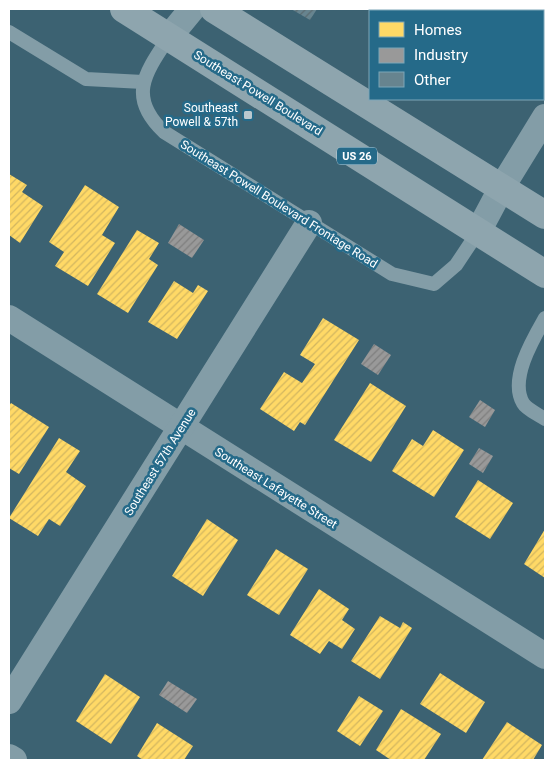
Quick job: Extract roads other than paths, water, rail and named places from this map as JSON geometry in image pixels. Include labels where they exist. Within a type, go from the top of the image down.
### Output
[{"type":"main road","name":"Southeast Powell Boulevard","points":[[124,9],[545,274]]},
{"type":"main road","points":[[214,9],[545,215]]},
{"type":"street","points":[[169,37],[192,9]]},
{"type":"street","points":[[478,232],[502,187],[545,117]]},
{"type":"street","name":"Southeast 57th Avenue","points":[[9,700],[182,429],[309,223]]},
{"type":"street","name":"Southeast Lafayette Street","points":[[9,318],[182,429],[545,656]]},
{"type":"street","points":[[9,757],[14,760]]},
{"type":"lane","points":[[9,32],[86,79],[143,82],[152,63],[169,37]]},
{"type":"lane","name":"Southeast Powell Boulevard Frontage Road","points":[[143,82],[144,104],[151,120],[164,132],[392,274],[434,284],[456,265],[478,232]]},
{"type":"lane","points":[[545,318],[531,343],[517,384],[523,404],[545,419]]},
{"type":"place","name":"Southeast Powell & 57th","points":[[248,115]]}]
